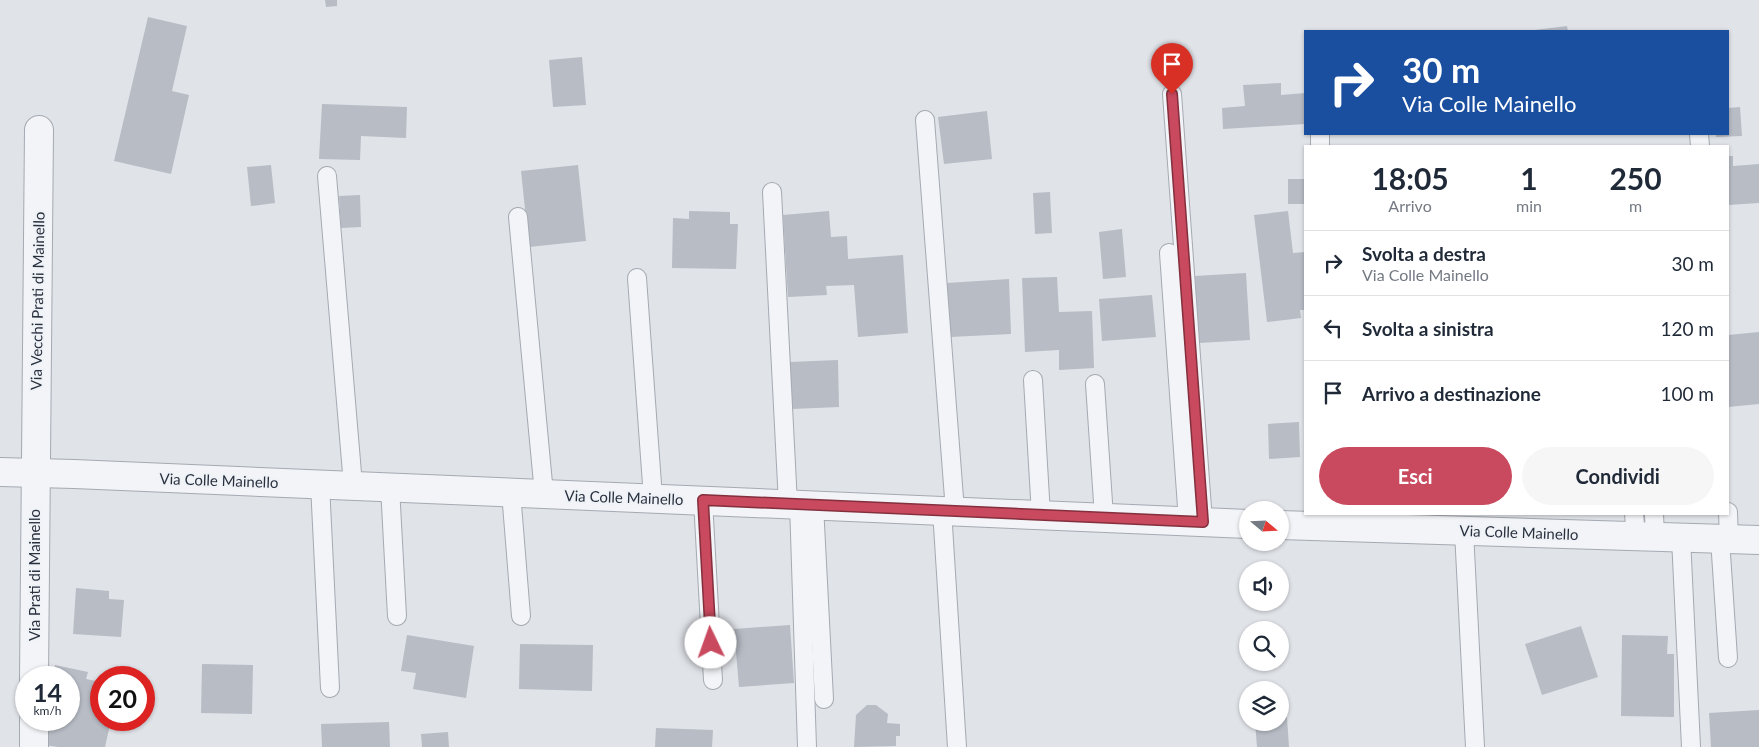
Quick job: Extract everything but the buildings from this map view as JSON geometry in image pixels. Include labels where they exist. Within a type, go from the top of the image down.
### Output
[{"type":"street","name":"Via Vecchi Prati di Mainello","points":[[35,473],[39,130]]},
{"type":"street","name":"Via Colle Mainello","points":[[0,472],[352,485],[1239,523]]},
{"type":"street","name":"Via Prati di Mainello","points":[[34,666],[35,473]]},
{"type":"street","name":"Via Colle Mainello","points":[[1289,524],[1354,520],[1478,525],[1652,528],[1725,539],[1759,540]]},
{"type":"street","points":[[34,731],[34,747]]},
{"type":"lane","points":[[1172,94],[1196,521]]},
{"type":"lane","points":[[925,120],[949,511],[957,747]]},
{"type":"lane","points":[[327,176],[352,485]]},
{"type":"lane","points":[[772,192],[801,504],[824,699]]},
{"type":"lane","points":[[518,217],[544,494]]},
{"type":"lane","points":[[1169,253],[1196,521]]},
{"type":"lane","points":[[637,278],[654,498]]},
{"type":"lane","points":[[1033,380],[1041,515]]},
{"type":"lane","points":[[1095,384],[1104,517]]},
{"type":"lane","points":[[320,484],[330,688]]},
{"type":"lane","points":[[390,487],[397,616]]},
{"type":"lane","points":[[510,492],[521,616]]},
{"type":"lane","points":[[703,500],[713,680]]},
{"type":"lane","points":[[801,504],[807,747]]},
{"type":"lane","points":[[1728,515],[1725,539],[1728,658]]},
{"type":"lane","points":[[1475,747],[1478,525]]},
{"type":"lane","points":[[1652,528],[1691,747]]},
{"type":"route","points":[[711,643],[703,500],[1203,522],[1172,94]]}]
